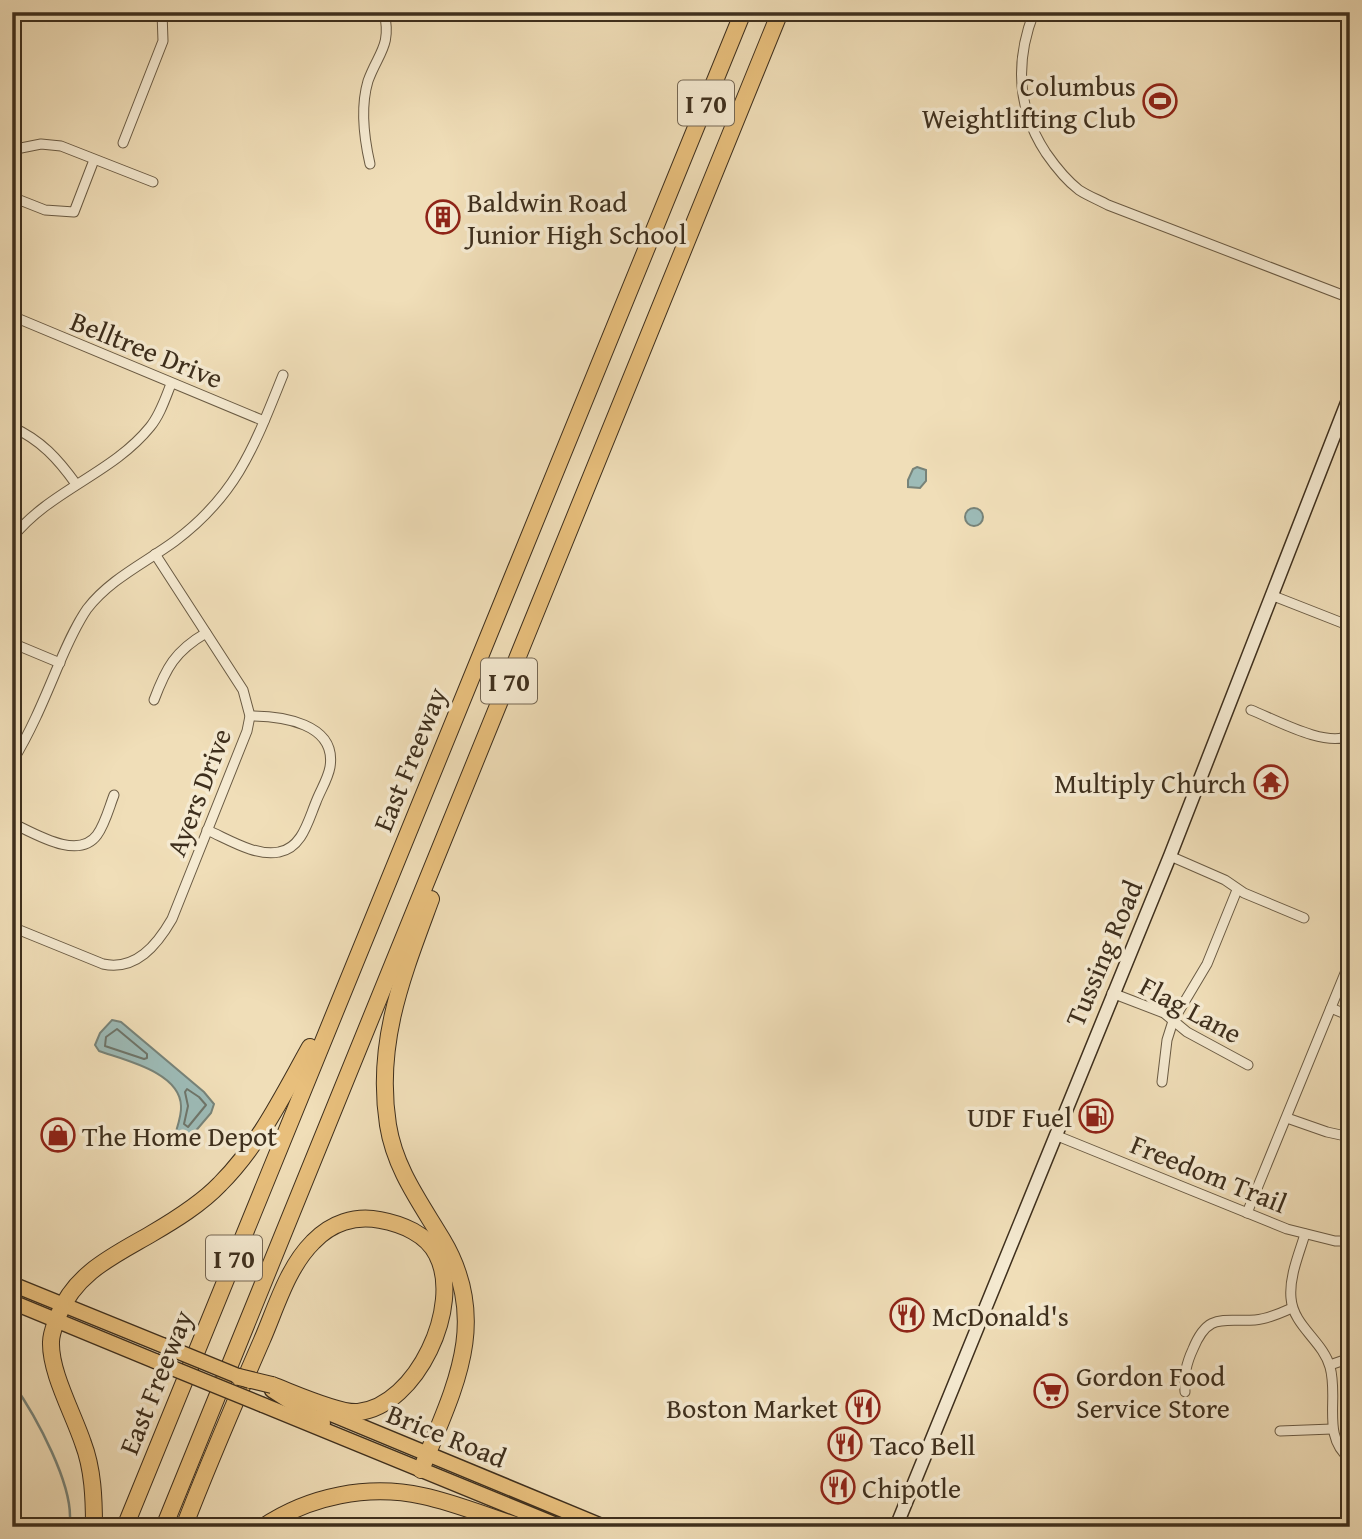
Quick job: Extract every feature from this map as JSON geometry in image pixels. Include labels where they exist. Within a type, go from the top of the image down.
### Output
[{"type":"highway","name":"East Freeway","points":[[125,1527],[743,12]]},
{"type":"highway","name":"I 70","points":[[164,1527],[780,12]]},
{"type":"highway","points":[[421,1471],[462,1358],[467,1334],[466,1310],[464,1292],[454,1263],[406,1180],[396,1155],[388,1127],[385,1101],[387,1040],[403,973],[533,624]]},
{"type":"highway","points":[[94,1527],[92,1485],[85,1446],[58,1374],[51,1345],[63,1304],[75,1285],[96,1266],[192,1207],[219,1186],[262,1132],[343,990]]},
{"type":"highway","points":[[184,1527],[215,1446],[281,1295],[293,1270],[313,1242],[339,1223],[372,1219],[397,1224],[418,1233],[436,1252],[444,1283],[438,1330],[424,1363],[401,1389],[373,1407],[357,1412],[341,1409],[271,1387],[239,1377]]},
{"type":"highway","points":[[263,1527],[310,1502],[329,1497],[393,1491],[424,1496],[521,1527]]},
{"type":"main road","name":"Tussing Road","points":[[896,1527],[1170,856],[1349,399]]},
{"type":"main road","name":"Brice Road","points":[[12,1284],[239,1377]]},
{"type":"main road","name":"Brice Road","points":[[12,1302],[561,1527]]},
{"type":"main road","name":"Brice Road","points":[[56,1321],[162,1345]]},
{"type":"main road","name":"Brice Road","points":[[271,1387],[604,1527]]},
{"type":"main road","name":"Brice Road","points":[[271,1387],[353,1443]]},
{"type":"street","points":[[123,143],[163,41],[162,12]]},
{"type":"street","points":[[370,164],[366,147],[364,108],[368,83],[387,40],[384,12]]},
{"type":"street","points":[[1034,12],[1021,59],[1024,106],[1041,145],[1067,179],[1108,205],[1350,298]]},
{"type":"street","points":[[21,148],[51,145],[153,183]]},
{"type":"street","points":[[12,197],[46,210],[74,212],[94,160]]},
{"type":"street","name":"Belltree Drive","points":[[12,316],[264,421]]},
{"type":"street","points":[[13,759],[88,608],[123,575],[201,520],[224,496],[245,464],[283,375]]},
{"type":"street","points":[[12,538],[42,506],[134,445],[152,425],[171,384]]},
{"type":"street","points":[[12,427],[42,443],[76,484]]},
{"type":"street","name":"Ayers Drive","points":[[12,927],[103,964],[121,967],[153,946],[172,919],[247,731],[250,716],[243,690],[155,554]]},
{"type":"street","points":[[1271,595],[1350,626]]},
{"type":"street","points":[[154,700],[169,663],[206,633]]},
{"type":"street","points":[[12,643],[60,663]]},
{"type":"street","points":[[1251,710],[1322,738],[1338,740],[1350,735]]},
{"type":"street","points":[[207,830],[260,852],[277,853],[287,850],[303,834],[329,771],[329,749],[314,730],[285,719],[250,716]]},
{"type":"street","points":[[12,823],[67,845],[85,845],[99,832],[114,795]]},
{"type":"street","points":[[1170,856],[1225,880],[1237,890],[1304,918]]},
{"type":"street","points":[[1162,1082],[1167,1040],[1173,1021],[1207,964],[1237,890]]},
{"type":"street","points":[[1247,1213],[1350,961]]},
{"type":"street","name":"Flag Lane","points":[[1112,993],[1164,1013],[1188,1032],[1248,1065]]},
{"type":"street","points":[[1331,1008],[1350,1016]]},
{"type":"street","points":[[1287,1118],[1350,1137]]},
{"type":"street","name":"Freedom Trail","points":[[1055,1135],[1305,1234],[1350,1241]]},
{"type":"street","points":[[1305,1234],[1291,1284],[1292,1308],[1330,1365],[1334,1390],[1332,1429],[1336,1443],[1350,1459]]},
{"type":"street","points":[[1185,1392],[1187,1362],[1200,1334],[1210,1323],[1224,1319],[1255,1320],[1292,1308]]},
{"type":"street","points":[[1205,1312],[1210,1323]]},
{"type":"street","points":[[1330,1365],[1350,1357]]},
{"type":"street","points":[[1280,1430],[1332,1429]]},
{"type":"water","points":[[917,467],[926,470],[926,481],[920,488],[908,487],[908,480],[913,469]]},
{"type":"water","points":[[970,508],[978,508],[983,517],[981,524],[970,526],[965,521],[965,513]]},
{"type":"water","points":[[112,1020],[121,1022],[204,1092],[214,1104],[211,1113],[182,1147],[175,1148],[173,1143],[181,1106],[178,1094],[171,1084],[136,1063],[99,1051],[95,1045],[100,1033]]},
{"type":"waterway","points":[[12,1382],[52,1452],[67,1493],[69,1527]]},
{"type":"place","name":"Columbus Weightlifting Club","points":[[1160,101]]},
{"type":"place","name":"Baldwin Road Junior High School","points":[[443,217]]},
{"type":"place","name":"Multiply Church","points":[[1271,782]]},
{"type":"place","name":"UDF Fuel","points":[[1096,1116]]},
{"type":"place","name":"The Home Depot","points":[[58,1135]]},
{"type":"place","name":"McDonald's","points":[[907,1315]]},
{"type":"place","name":"Gordon Food Service Store","points":[[1051,1391]]},
{"type":"place","name":"Boston Market","points":[[863,1407]]},
{"type":"place","name":"Taco Bell","points":[[845,1444]]},
{"type":"place","name":"Chipotle","points":[[838,1487]]}]
